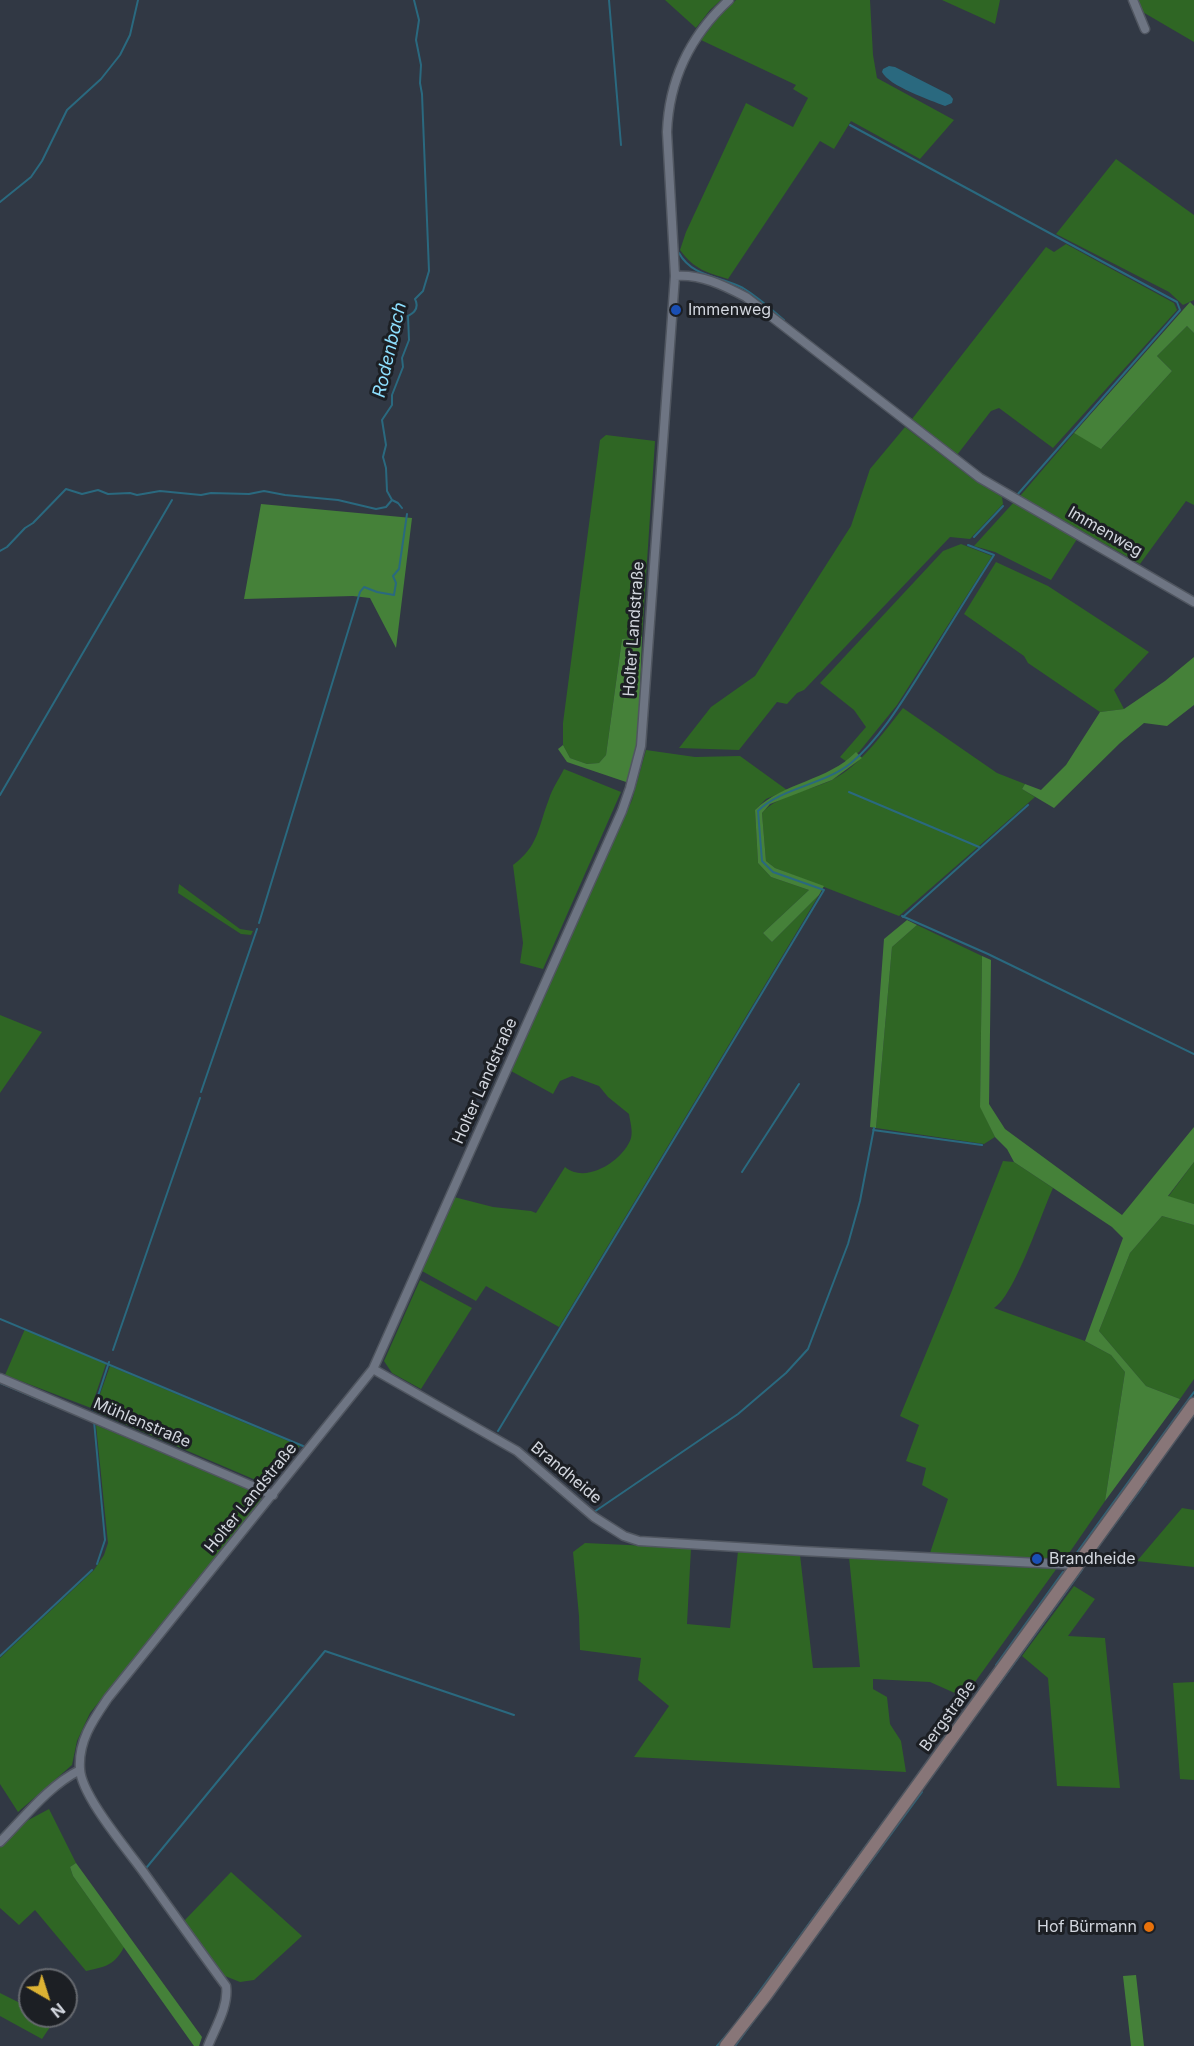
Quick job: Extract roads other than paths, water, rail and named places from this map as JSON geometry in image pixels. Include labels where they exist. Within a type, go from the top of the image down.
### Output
[{"type":"street","name":"Holter Landstraße","points":[[208,2046],[224,2006],[227,1995],[226,1986],[86,1790],[80,1770],[82,1742],[88,1726],[108,1698],[373,1369],[622,811],[641,746],[675,276],[667,132],[668,113],[681,64],[694,40],[713,15],[729,0]]},
{"type":"street","points":[[1133,0],[1144,29]]},
{"type":"street","name":"Immenweg","points":[[675,276],[692,274],[728,287],[746,297],[980,477],[1194,602]]},
{"type":"street","name":"Brandheide","points":[[373,1369],[517,1451],[594,1516],[624,1536],[639,1541],[1078,1565]]},
{"type":"street","name":"Mühlenstraße","points":[[0,1378],[273,1495]]},
{"type":"street","name":"Bergstraße","points":[[726,2046],[765,1996],[1194,1404]]},
{"type":"street","points":[[0,1842],[39,1802],[70,1775],[80,1770]]},
{"type":"water","points":[[889,66],[950,95],[953,99],[952,103],[945,106],[901,87],[882,72]]},
{"type":"waterway","points":[[0,202],[31,177],[42,161],[67,110],[101,79],[120,55],[130,35],[138,0]]},
{"type":"waterway","name":"Rodenbach","points":[[392,500],[387,491],[383,457],[386,445],[382,420],[392,405],[392,395],[403,367],[402,358],[409,340],[408,316],[416,309],[415,299],[423,291],[429,271],[421,65],[416,40],[419,20],[414,0]]},
{"type":"waterway","points":[[609,0],[621,145]]},
{"type":"waterway","points":[[850,125],[1177,302],[1180,310],[1017,495]]},
{"type":"waterway","points":[[679,253],[691,267],[743,288],[784,320]]},
{"type":"waterway","name":"Rodenbach","points":[[0,551],[33,523],[66,489],[82,494],[98,490],[108,494],[137,495],[160,491],[201,495],[249,494],[264,491],[338,500],[376,509],[386,507],[392,500]]},
{"type":"waterway","points":[[0,795],[172,500]]},
{"type":"waterway","points":[[392,500],[402,508]]},
{"type":"waterway","points":[[974,537],[1003,506]]},
{"type":"waterway","points":[[259,923],[360,592],[364,587],[394,595],[396,583],[393,576],[399,569],[407,514]]},
{"type":"waterway","points":[[498,1431],[824,890],[773,872],[762,861],[758,811],[778,797],[840,770],[851,763],[872,742],[910,690],[994,555],[968,545]]},
{"type":"waterway","points":[[849,792],[979,847]]},
{"type":"waterway","points":[[903,917],[1028,805]]},
{"type":"waterway","points":[[902,916],[988,954],[1194,1054]]},
{"type":"waterway","points":[[201,1092],[257,929]]},
{"type":"waterway","points":[[742,1172],[799,1084]]},
{"type":"waterway","points":[[113,1350],[200,1098]]},
{"type":"waterway","points":[[594,1512],[738,1414],[786,1373],[808,1349],[848,1244],[860,1201],[874,1128]]},
{"type":"waterway","points":[[873,1130],[982,1145]]},
{"type":"waterway","points":[[0,1319],[303,1446]]},
{"type":"waterway","points":[[97,1399],[109,1362]]},
{"type":"waterway","points":[[0,1383],[55,1406]]},
{"type":"waterway","points":[[1073,1558],[1194,1392]]},
{"type":"waterway","points":[[93,1410],[95,1404]]},
{"type":"waterway","points":[[1150,1475],[1194,1414]]},
{"type":"waterway","points":[[94,1421],[105,1540],[97,1564]]},
{"type":"waterway","points":[[1089,1559],[1146,1482]]},
{"type":"waterway","points":[[0,1656],[92,1570]]},
{"type":"waterway","points":[[997,1687],[1082,1570]]},
{"type":"waterway","points":[[996,1665],[1063,1572]]},
{"type":"waterway","points":[[147,1867],[325,1651],[514,1715]]},
{"type":"waterway","points":[[978,1691],[986,1680]]},
{"type":"waterway","points":[[930,1779],[987,1700]]},
{"type":"waterway","points":[[737,2022],[909,1787]]},
{"type":"waterway","points":[[735,2046],[922,1792]]},
{"type":"waterway","points":[[0,1836],[13,1823]]},
{"type":"waterway","points":[[717,2046],[730,2031]]},
{"type":"place","name":"Immenweg","points":[[676,310]]},
{"type":"place","name":"Brandheide","points":[[1037,1559]]},
{"type":"place","name":"Hof Bürmann","points":[[1149,1927]]}]
